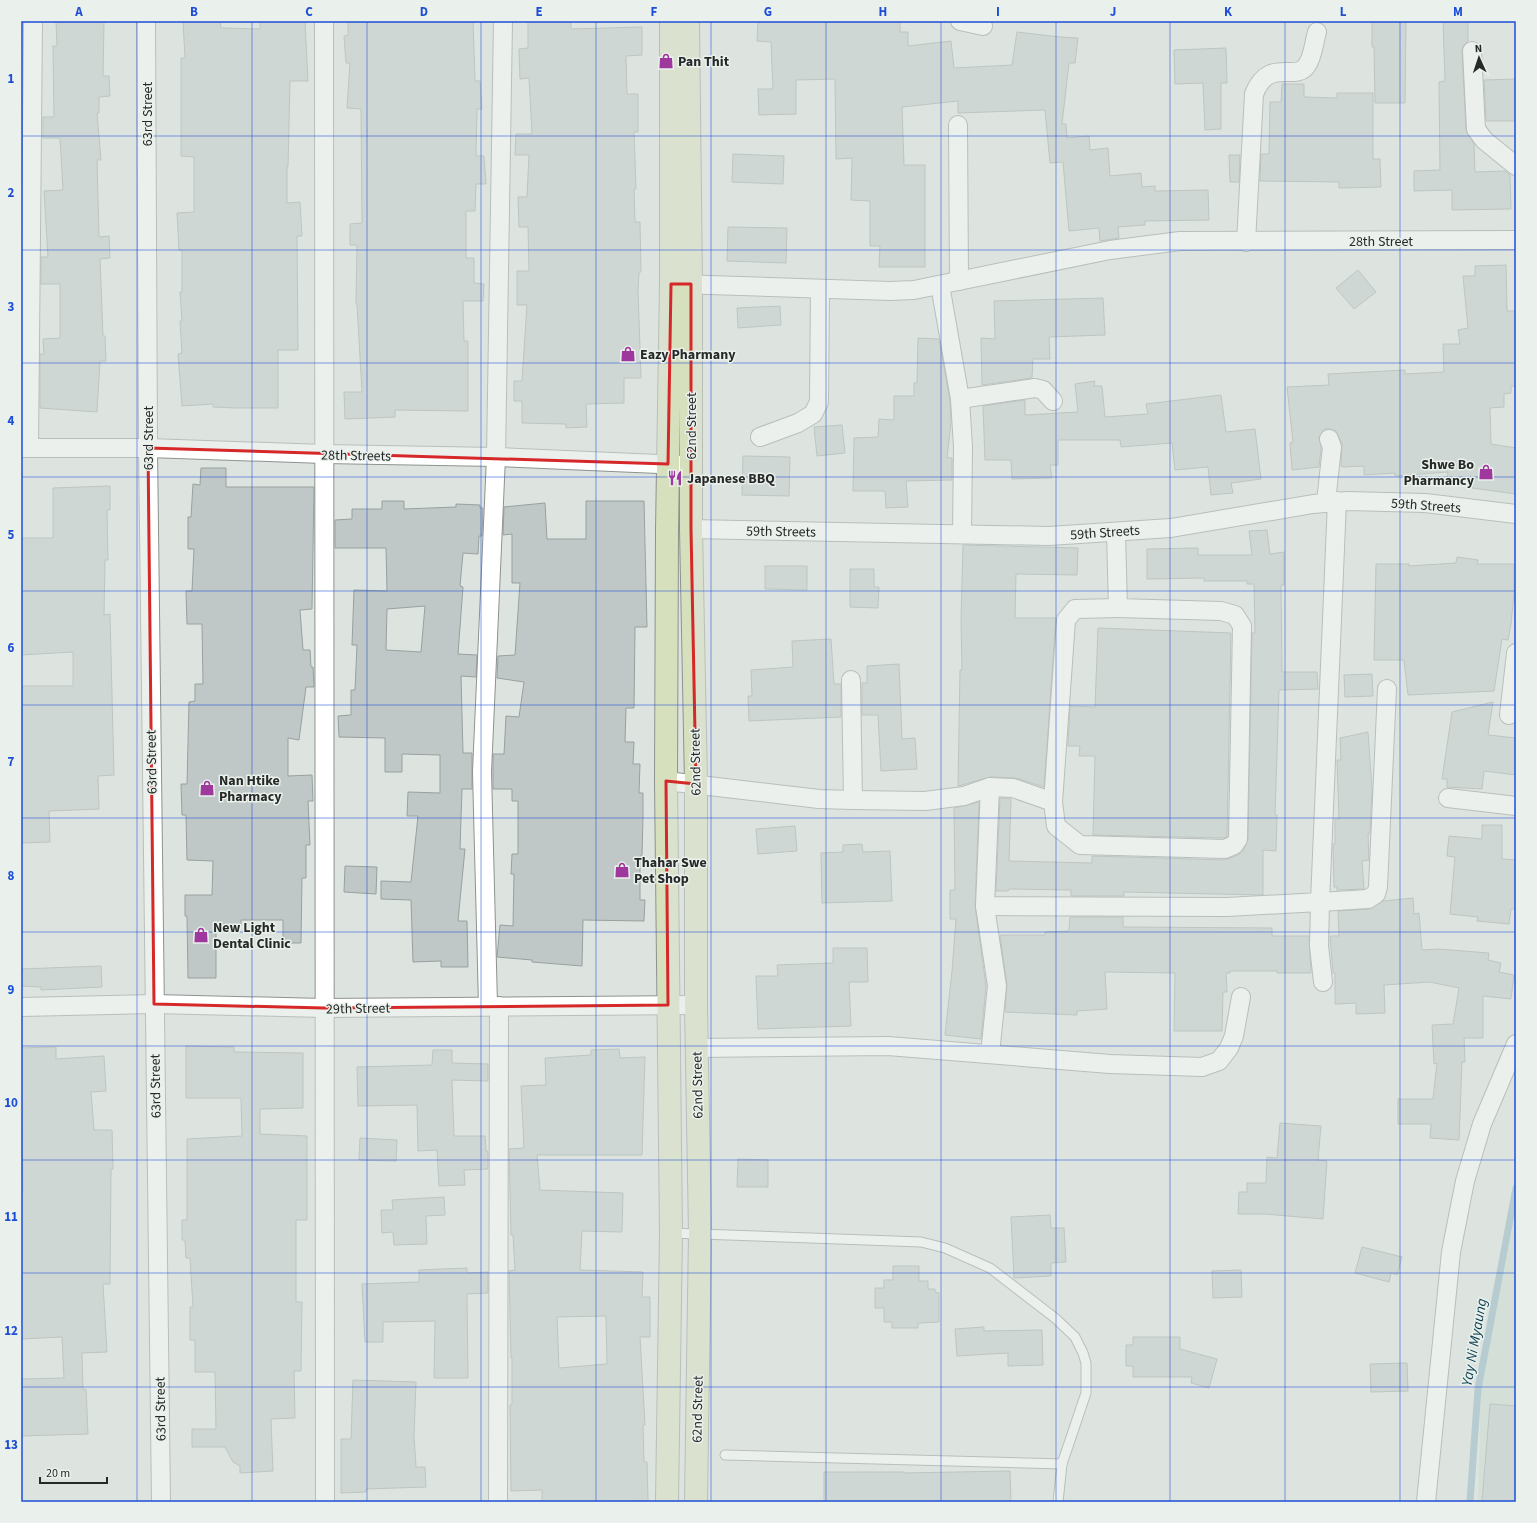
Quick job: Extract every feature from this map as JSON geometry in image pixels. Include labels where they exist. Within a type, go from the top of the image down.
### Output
[{"type":"main road","name":"62nd Street","points":[[671,21],[681,284],[692,465],[691,529],[696,784],[696,1005],[700,1233],[696,1502]]},
{"type":"main road","name":"62nd Street","points":[[667,1502],[671,1233],[666,780],[668,464],[681,284],[688,21]]},
{"type":"street","points":[[25,448],[32,21]]},
{"type":"street","name":"63rd Street","points":[[146,21],[148,448],[161,1502]]},
{"type":"street","points":[[324,21],[325,1502]]},
{"type":"street","points":[[498,1502],[494,1006],[482,772],[496,457],[503,21]]},
{"type":"street","points":[[960,21],[983,26]]},
{"type":"street","points":[[1246,242],[1254,94],[1258,83],[1266,75],[1303,69],[1308,65],[1317,32]]},
{"type":"street","points":[[1472,51],[1476,129],[1484,140],[1516,166]]},
{"type":"street","points":[[958,125],[959,281]]},
{"type":"street","name":"28th Street","points":[[681,284],[890,291],[914,290],[1110,250],[1180,241],[1516,240]]},
{"type":"street","points":[[940,284],[960,399],[963,447],[962,534]]},
{"type":"street","points":[[760,438],[803,420],[813,414],[819,402],[820,289]]},
{"type":"street","points":[[960,399],[1035,388],[1043,390],[1053,401]]},
{"type":"street","points":[[1323,982],[1319,946],[1331,502],[1332,447],[1329,439]]},
{"type":"street","name":"28th Streets","points":[[25,448],[148,448],[324,454],[496,457],[692,465]]},
{"type":"street","name":"59th Streets","points":[[691,529],[1049,536],[1171,528],[1331,502],[1425,503],[1516,514]]},
{"type":"street","points":[[1116,532],[1118,608]]},
{"type":"street","points":[[1118,608],[1221,611],[1235,614],[1242,626],[1238,839],[1234,845],[1225,849],[1080,845],[1056,826],[1053,802],[1066,620],[1076,609],[1118,608]]},
{"type":"street","points":[[1509,715],[1516,653]]},
{"type":"street","points":[[851,680],[853,800]]},
{"type":"street","points":[[985,906],[1227,907],[1368,900],[1376,894],[1378,887],[1387,689]]},
{"type":"street","points":[[666,780],[741,791],[819,799],[853,800],[925,801],[964,796],[990,787],[1013,788],[1053,802]]},
{"type":"street","points":[[990,787],[985,906],[996,986],[990,1054]]},
{"type":"street","points":[[1448,798],[1516,806]]},
{"type":"street","points":[[697,1048],[888,1046],[1110,1064],[1202,1067],[1218,1061],[1229,1048],[1234,1036],[1241,997]]},
{"type":"street","name":"29th Street","points":[[21,1008],[154,1004],[324,1008],[696,1005]]},
{"type":"street","points":[[1426,1502],[1451,1252],[1465,1181],[1482,1124],[1516,1044]]},
{"type":"lane","points":[[671,1233],[921,1242],[945,1248],[990,1268],[1055,1318],[1075,1337],[1086,1363],[1086,1393],[1062,1464],[1058,1502]]},
{"type":"lane","points":[[725,1455],[1062,1464]]},
{"type":"highlighted area","points":[[671,284],[691,284],[691,529],[696,784],[666,781],[668,1005],[324,1008],[154,1004],[148,448],[668,464]]},
{"type":"shaded area","points":[[1516,1212],[1516,1502],[1478,1502],[1481,1384]]},
{"type":"building","points":[[56,21],[104,21],[103,76],[109,76],[110,96],[99,97],[99,113],[97,113],[101,160],[97,160],[99,237],[109,236],[110,258],[100,259],[103,336],[105,336],[106,361],[100,361],[97,412],[40,408],[40,354],[44,354],[43,339],[60,338],[60,284],[41,284],[41,257],[48,257],[44,191],[63,190],[60,138],[43,138],[43,117],[54,117],[53,46],[57,46]]},
{"type":"building","points":[[183,21],[220,21],[221,28],[260,29],[260,21],[305,21],[308,81],[290,81],[287,167],[287,203],[300,202],[302,236],[297,236],[298,350],[278,350],[278,408],[213,407],[213,404],[182,406],[178,354],[182,353],[180,292],[182,292],[182,250],[179,250],[177,213],[194,212],[194,157],[181,156],[181,58],[185,58]]},
{"type":"building","points":[[348,21],[473,21],[475,81],[480,81],[482,109],[477,109],[476,156],[484,156],[486,184],[476,184],[475,211],[466,211],[466,258],[474,258],[474,283],[484,284],[483,301],[463,301],[464,341],[468,341],[468,411],[395,410],[395,417],[345,419],[344,392],[362,392],[356,304],[357,245],[350,245],[350,224],[362,223],[361,109],[347,108],[350,63],[346,63],[344,36],[348,35]]},
{"type":"building","points":[[528,21],[571,21],[571,29],[642,27],[642,55],[626,56],[627,94],[638,94],[638,132],[634,132],[636,189],[634,189],[635,222],[640,222],[641,272],[639,272],[638,290],[641,378],[624,378],[624,403],[586,404],[587,427],[566,428],[566,424],[522,423],[522,401],[514,401],[514,381],[522,381],[527,305],[517,305],[517,271],[529,271],[528,227],[519,227],[518,197],[527,197],[529,155],[515,155],[516,134],[532,134],[529,78],[520,79],[519,49],[528,48]]},
{"type":"building","points":[[758,21],[900,21],[900,32],[908,32],[908,46],[951,41],[954,68],[1012,65],[1017,32],[1078,38],[1075,63],[1069,63],[1062,124],[1066,124],[1067,138],[1089,136],[1090,150],[1108,148],[1110,176],[1141,173],[1142,187],[1155,186],[1155,191],[1208,190],[1209,220],[1145,221],[1145,225],[1118,227],[1119,238],[1100,241],[1099,228],[1069,231],[1063,162],[1050,163],[1045,110],[958,113],[958,101],[902,107],[904,165],[925,165],[925,267],[879,267],[880,246],[870,246],[870,201],[851,200],[852,158],[836,159],[835,79],[796,80],[796,114],[759,115],[758,89],[773,89],[771,42],[757,41]]},
{"type":"building","points":[[1372,21],[1406,21],[1405,103],[1375,103]]},
{"type":"building","points":[[1443,21],[1468,21],[1468,41],[1463,46],[1462,52],[1466,130],[1474,144],[1475,172],[1505,171],[1510,175],[1511,209],[1452,210],[1452,190],[1414,191],[1414,171],[1440,170],[1439,82],[1445,81]]},
{"type":"building","points":[[1226,48],[1227,83],[1221,83],[1221,129],[1205,130],[1203,83],[1175,84],[1174,50]]},
{"type":"building","points":[[1516,79],[1516,121],[1486,121],[1484,80]]},
{"type":"building","points":[[1282,84],[1304,84],[1304,97],[1337,98],[1337,93],[1373,93],[1373,159],[1380,159],[1381,187],[1339,188],[1339,182],[1260,181],[1261,154],[1269,154],[1270,102],[1281,102]]},
{"type":"building","points":[[733,154],[784,156],[783,184],[732,182]]},
{"type":"building","points":[[1229,155],[1240,155],[1239,182],[1230,182]]},
{"type":"building","points":[[728,227],[787,228],[786,263],[727,261]]},
{"type":"building","points":[[1506,265],[1507,311],[1516,311],[1516,386],[1511,386],[1511,393],[1504,394],[1504,407],[1490,408],[1491,444],[1516,448],[1516,494],[1472,488],[1473,480],[1447,478],[1448,472],[1395,476],[1395,473],[1364,475],[1364,466],[1341,466],[1342,443],[1336,431],[1330,429],[1325,429],[1319,437],[1321,448],[1319,467],[1292,470],[1290,443],[1293,442],[1287,387],[1329,385],[1328,374],[1405,370],[1405,374],[1444,372],[1443,344],[1460,344],[1458,330],[1468,328],[1463,276],[1475,276],[1475,266]]},
{"type":"building","points":[[1358,270],[1376,292],[1354,309],[1336,288]]},
{"type":"building","points":[[1103,298],[1105,335],[1049,337],[1050,359],[1033,359],[1032,378],[982,385],[981,338],[995,339],[994,301]]},
{"type":"building","points":[[780,306],[781,325],[738,328],[737,308]]},
{"type":"building","points":[[918,338],[939,339],[950,400],[951,422],[947,458],[952,458],[952,480],[906,481],[908,507],[886,508],[885,491],[853,491],[854,438],[878,437],[879,419],[894,420],[894,396],[914,396],[914,383],[917,383]]},
{"type":"building","points":[[1095,381],[1094,386],[1102,386],[1105,417],[1148,414],[1146,404],[1221,395],[1226,432],[1255,429],[1261,479],[1231,483],[1233,493],[1211,495],[1208,467],[1175,470],[1172,443],[1121,447],[1120,440],[1058,440],[1058,465],[1050,465],[1052,478],[1012,479],[1011,460],[985,460],[983,406],[1025,400],[1025,415],[1078,412],[1075,384]]},
{"type":"building","points":[[842,425],[845,453],[817,456],[814,427]]},
{"type":"building","points":[[743,456],[790,457],[789,496],[742,495]]},
{"type":"building","points":[[201,468],[226,468],[226,487],[314,487],[312,609],[300,610],[303,650],[310,650],[314,687],[306,687],[299,740],[288,738],[288,776],[312,775],[313,801],[308,801],[310,845],[306,845],[306,878],[302,878],[301,943],[283,943],[283,920],[241,920],[241,925],[216,924],[216,978],[188,978],[187,916],[185,916],[185,895],[212,895],[213,861],[187,860],[186,815],[182,815],[181,784],[187,784],[189,702],[195,701],[195,684],[203,684],[202,624],[187,624],[186,591],[192,591],[194,549],[188,549],[188,517],[191,517],[193,484],[200,485]]},
{"type":"building","points":[[110,486],[110,510],[107,510],[108,560],[105,560],[104,615],[110,614],[114,775],[98,776],[99,809],[49,811],[50,842],[21,843],[21,686],[73,686],[73,652],[21,655],[21,538],[53,538],[53,488]]},
{"type":"building","points":[[382,501],[404,501],[404,509],[456,507],[456,504],[480,505],[480,508],[483,508],[482,536],[479,536],[478,554],[463,553],[460,586],[463,587],[458,654],[477,655],[476,677],[461,676],[463,753],[472,753],[472,789],[462,789],[460,849],[465,849],[458,921],[467,921],[468,967],[441,967],[441,961],[413,962],[411,900],[381,899],[381,881],[411,882],[418,816],[407,816],[408,792],[440,793],[440,755],[402,754],[402,772],[385,772],[385,738],[339,737],[338,716],[351,715],[351,690],[355,690],[357,645],[352,645],[354,590],[387,591],[386,548],[335,548],[335,520],[352,519],[352,509],[382,509]],"holes":[[[425,606],[421,652],[386,650],[387,609]]]},
{"type":"building","points":[[586,501],[644,501],[647,627],[635,627],[634,708],[626,708],[625,742],[634,742],[633,764],[640,764],[639,793],[643,793],[643,816],[642,856],[640,856],[640,900],[645,900],[644,921],[583,920],[582,966],[532,962],[532,960],[497,957],[500,925],[513,926],[514,874],[511,874],[512,854],[518,854],[518,801],[512,801],[512,789],[493,789],[493,754],[504,754],[506,716],[519,717],[524,682],[497,678],[498,656],[515,655],[520,583],[512,583],[512,534],[503,535],[504,507],[545,503],[547,539],[586,539]]},
{"type":"building","points":[[1267,530],[1270,554],[1284,552],[1284,585],[1281,585],[1282,672],[1317,672],[1318,689],[1279,690],[1275,815],[1277,815],[1276,851],[1263,850],[1263,895],[1124,892],[1124,896],[1071,896],[1071,890],[1009,889],[1008,891],[996,891],[1000,798],[1011,799],[1009,861],[1092,863],[1092,856],[1225,860],[1238,855],[1243,851],[1248,839],[1252,633],[1255,633],[1254,584],[1247,584],[1247,581],[1204,581],[1204,578],[1147,579],[1147,549],[1198,548],[1198,555],[1252,555],[1249,531]]},
{"type":"building","points":[[963,545],[1078,548],[1077,575],[1016,574],[1015,618],[1056,618],[1044,787],[1016,778],[990,777],[958,786],[960,670],[962,670],[961,619]]},
{"type":"building","points":[[1457,557],[1478,560],[1477,564],[1514,564],[1514,594],[1511,624],[1508,640],[1502,639],[1494,691],[1408,695],[1404,660],[1374,660],[1376,564],[1409,564],[1409,566],[1456,563]]},
{"type":"building","points":[[765,566],[807,566],[807,590],[765,589]]},
{"type":"building","points":[[850,569],[874,569],[874,587],[879,587],[878,608],[850,607]]},
{"type":"building","points":[[1098,628],[1231,633],[1227,837],[1093,835],[1095,756],[1079,756],[1080,746],[1068,746],[1070,706],[1095,707]]},
{"type":"building","points":[[831,639],[834,684],[841,684],[841,717],[749,721],[748,696],[752,696],[751,670],[793,667],[792,641]]},
{"type":"building","points":[[899,664],[902,739],[915,738],[917,769],[881,771],[878,715],[862,715],[862,683],[867,683],[867,666]]},
{"type":"building","points":[[1372,674],[1373,696],[1345,697],[1344,675]]},
{"type":"building","points":[[1493,702],[1488,735],[1516,738],[1516,775],[1484,771],[1482,789],[1447,787],[1447,779],[1442,779],[1452,712]]},
{"type":"building","points":[[1368,732],[1372,789],[1370,833],[1368,834],[1369,860],[1362,861],[1364,889],[1337,890],[1337,887],[1334,887],[1333,844],[1335,844],[1335,819],[1339,819],[1337,760],[1341,760],[1340,738]]},
{"type":"building","points":[[979,802],[975,906],[986,986],[981,1039],[945,1035],[956,919],[950,919],[950,890],[955,890],[954,808]]},
{"type":"building","points":[[1482,825],[1502,825],[1502,859],[1516,860],[1516,909],[1511,909],[1509,924],[1477,921],[1478,917],[1450,914],[1455,857],[1447,856],[1449,836],[1482,839]]},
{"type":"building","points":[[795,826],[797,851],[758,854],[756,829]]},
{"type":"building","points":[[862,844],[863,852],[890,851],[892,901],[822,903],[821,853],[843,852],[843,845]]},
{"type":"building","points":[[345,866],[377,867],[376,894],[344,892]]},
{"type":"building","points":[[1413,898],[1414,914],[1419,913],[1422,950],[1438,949],[1489,953],[1488,960],[1501,963],[1499,972],[1514,975],[1511,999],[1483,996],[1483,1038],[1464,1038],[1465,1062],[1462,1062],[1459,1140],[1430,1138],[1431,1124],[1398,1124],[1398,1099],[1433,1099],[1437,1063],[1434,1064],[1432,1025],[1453,1024],[1459,988],[1430,982],[1384,985],[1385,1013],[1356,1014],[1356,1003],[1335,1004],[1335,973],[1333,973],[1330,936],[1339,936],[1338,911],[1369,909],[1383,901]]},
{"type":"building","points":[[1070,917],[1123,917],[1123,927],[1272,928],[1272,936],[1309,936],[1311,973],[1230,971],[1230,973],[1226,973],[1227,992],[1223,992],[1222,1031],[1174,1031],[1175,973],[1105,972],[1107,1009],[1077,1011],[1077,1015],[1005,1012],[1007,985],[1000,935],[1045,935],[1045,932],[1069,931]]},
{"type":"building","points":[[833,948],[867,948],[868,982],[849,982],[851,1026],[758,1029],[756,976],[778,976],[777,965],[833,963]]},
{"type":"building","points":[[101,966],[102,987],[41,990],[41,987],[21,986],[21,969]]},
{"type":"building","points":[[186,1046],[234,1047],[234,1052],[303,1053],[303,1108],[260,1109],[260,1134],[307,1136],[307,1220],[296,1220],[296,1302],[302,1302],[301,1371],[294,1371],[295,1418],[271,1419],[273,1471],[240,1473],[240,1466],[233,1462],[225,1447],[192,1447],[192,1429],[216,1429],[215,1372],[195,1372],[195,1340],[190,1340],[190,1307],[193,1307],[190,1258],[186,1258],[185,1240],[182,1240],[182,1220],[187,1220],[187,1139],[242,1136],[241,1098],[186,1098]]},
{"type":"building","points":[[56,1047],[56,1059],[104,1056],[106,1091],[91,1092],[94,1130],[112,1130],[113,1169],[111,1169],[110,1284],[103,1284],[107,1352],[82,1353],[83,1390],[86,1389],[88,1434],[21,1436],[21,1379],[64,1378],[62,1337],[21,1339],[21,1191],[23,1191],[21,1048]]},
{"type":"building","points":[[619,1049],[620,1058],[645,1057],[642,1155],[537,1155],[540,1190],[623,1193],[622,1232],[582,1231],[580,1270],[643,1272],[642,1297],[650,1297],[650,1337],[640,1337],[645,1425],[643,1425],[644,1462],[647,1462],[648,1501],[542,1502],[542,1490],[511,1491],[510,1405],[512,1405],[512,1358],[509,1271],[515,1270],[513,1235],[511,1235],[509,1149],[524,1148],[521,1086],[546,1085],[545,1058],[591,1055],[591,1050]],"holes":[[[606,1316],[607,1364],[559,1368],[557,1317]]]},
{"type":"building","points":[[433,1050],[452,1050],[452,1063],[488,1064],[488,1081],[452,1080],[454,1136],[485,1136],[486,1151],[488,1151],[488,1169],[464,1170],[465,1185],[439,1186],[437,1150],[418,1151],[417,1105],[358,1106],[357,1067],[432,1065]]},
{"type":"building","points":[[1280,1123],[1321,1126],[1318,1160],[1327,1161],[1323,1219],[1264,1214],[1238,1214],[1239,1192],[1247,1192],[1247,1183],[1266,1183],[1267,1157],[1277,1158]]},
{"type":"building","points":[[360,1138],[397,1140],[396,1161],[359,1160]]},
{"type":"building","points":[[738,1159],[768,1160],[768,1187],[737,1187]]},
{"type":"building","points":[[444,1197],[445,1215],[426,1216],[427,1244],[394,1245],[393,1232],[382,1233],[381,1210],[393,1210],[392,1200]]},
{"type":"building","points":[[1050,1215],[1051,1228],[1064,1228],[1066,1262],[1051,1263],[1051,1276],[1014,1278],[1011,1217]]},
{"type":"building","points":[[1362,1247],[1402,1257],[1397,1275],[1391,1273],[1389,1282],[1355,1273]]},
{"type":"building","points":[[893,1266],[919,1266],[919,1281],[928,1281],[928,1289],[935,1289],[935,1292],[939,1293],[939,1322],[918,1323],[918,1328],[892,1328],[892,1322],[884,1322],[884,1308],[875,1308],[875,1288],[884,1288],[884,1280],[893,1280]]},
{"type":"building","points":[[467,1268],[467,1273],[488,1272],[488,1293],[467,1294],[468,1378],[434,1378],[435,1321],[383,1322],[383,1342],[365,1342],[362,1284],[419,1282],[419,1270]]},
{"type":"building","points":[[1241,1270],[1242,1297],[1213,1298],[1212,1271]]},
{"type":"building","points":[[984,1327],[984,1331],[1042,1330],[1043,1365],[1008,1366],[1008,1353],[957,1356],[955,1329]]},
{"type":"building","points":[[1133,1337],[1180,1337],[1180,1349],[1217,1359],[1209,1388],[1191,1383],[1192,1377],[1133,1377],[1133,1366],[1126,1366],[1126,1345],[1133,1345]]},
{"type":"building","points":[[1407,1363],[1408,1391],[1371,1392],[1370,1364]]},
{"type":"building","points":[[353,1380],[416,1382],[414,1436],[416,1467],[425,1467],[426,1487],[366,1489],[366,1492],[341,1493],[341,1439],[351,1439]]},
{"type":"building","points":[[1490,1404],[1516,1406],[1516,1502],[1482,1502]]},
{"type":"building","points":[[1010,1471],[1011,1502],[824,1502],[824,1472],[904,1473]]},
{"type":"waterway","name":"Yay Ni Myaung","points":[[1470,1502],[1478,1389],[1516,1188]]},
{"type":"place","name":"Pan Thit","points":[[666,61]]},
{"type":"place","name":"Eazy Pharmany","points":[[628,354]]},
{"type":"place","name":"Shwe Bo Pharmancy","points":[[1486,472]]},
{"type":"place","name":"Japanese BBQ","points":[[675,478]]},
{"type":"place","name":"Nan Htike Pharmacy","points":[[207,788]]},
{"type":"place","name":"Thahar Swe Pet Shop","points":[[622,870]]},
{"type":"place","name":"New Light Dental Clinic","points":[[201,935]]}]
